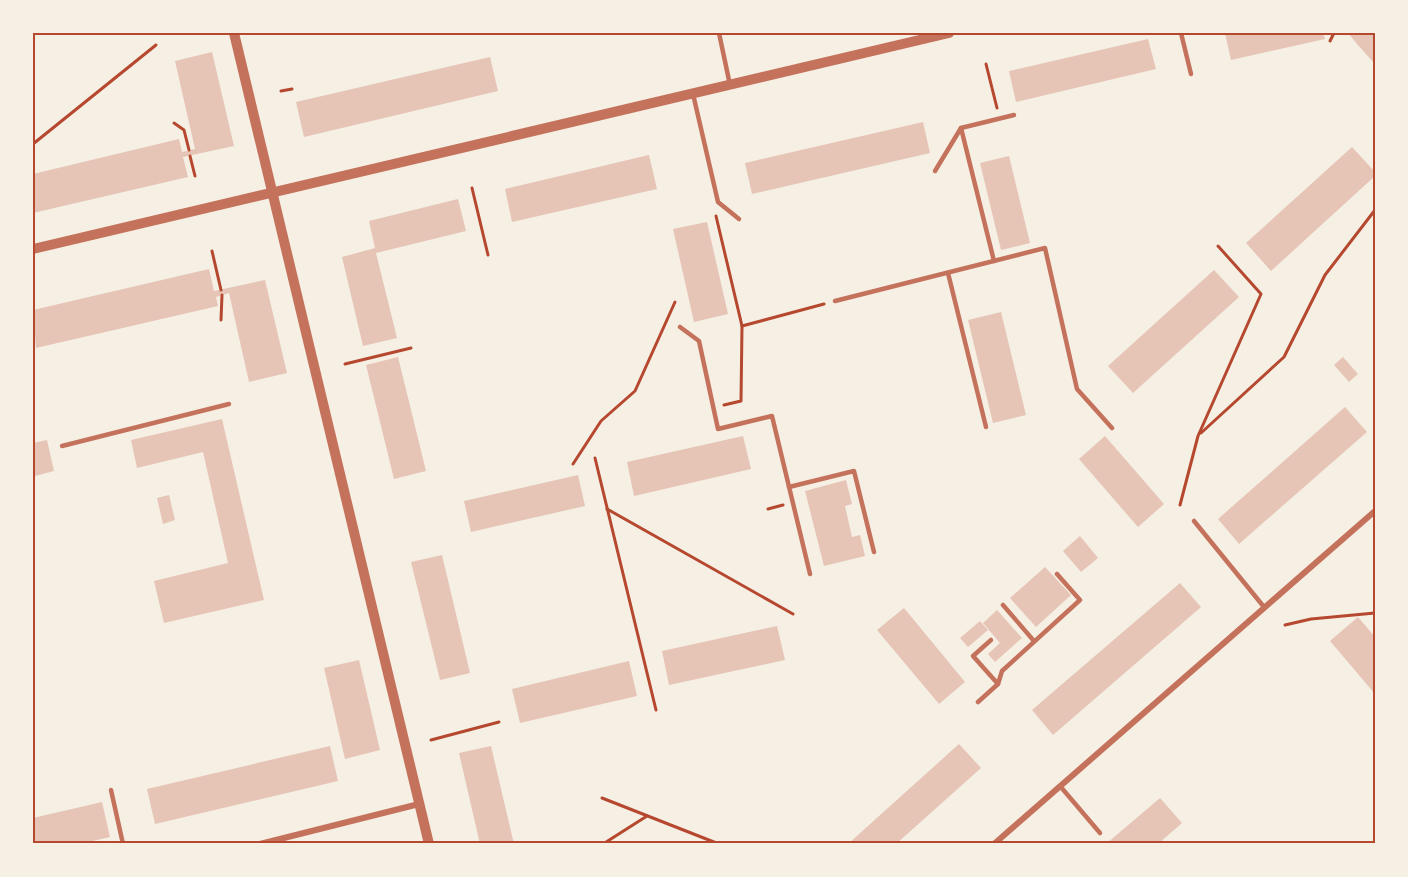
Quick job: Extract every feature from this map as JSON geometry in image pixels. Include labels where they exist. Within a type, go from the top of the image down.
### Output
[{"type":"street","points":[[234,33],[429,844]]},
{"type":"street","points":[[33,249],[949,33]]},
{"type":"street","points":[[994,844],[1375,511]]},
{"type":"street","points":[[260,844],[419,804]]},
{"type":"lane","points":[[719,33],[730,85]]},
{"type":"lane","points":[[1181,33],[1191,74]]},
{"type":"lane","points":[[693,94],[718,202],[740,219]]},
{"type":"lane","points":[[935,171],[961,128],[1014,115]]},
{"type":"lane","points":[[961,128],[994,261]]},
{"type":"lane","points":[[835,301],[1045,248],[1077,389],[1112,428]]},
{"type":"lane","points":[[948,273],[986,428]]},
{"type":"lane","points":[[680,327],[699,341],[718,429],[772,416],[810,574]]},
{"type":"lane","points":[[62,446],[229,404]]},
{"type":"lane","points":[[789,487],[854,471],[874,552]]},
{"type":"lane","points":[[1194,521],[1264,608]]},
{"type":"lane","points":[[978,702],[998,684],[1002,671],[1080,600],[1057,574]]},
{"type":"lane","points":[[1003,605],[1034,641]]},
{"type":"lane","points":[[991,640],[973,656],[998,684]]},
{"type":"lane","points":[[1060,786],[1100,832]]},
{"type":"lane","points":[[111,790],[123,844]]},
{"type":"path","points":[[1330,41],[1334,33]]},
{"type":"path","points":[[33,144],[156,45]]},
{"type":"path","points":[[986,64],[1000,119]]},
{"type":"path","points":[[281,92],[292,89]]},
{"type":"path","points":[[174,123],[184,130],[189,150]]},
{"type":"path","points":[[190,156],[195,176]]},
{"type":"path","points":[[472,188],[488,255]]},
{"type":"path","points":[[1198,436],[1284,357],[1325,275],[1375,210]]},
{"type":"path","points":[[713,408],[741,401],[742,326],[716,214]]},
{"type":"path","points":[[1180,505],[1198,436],[1261,294],[1218,246]]},
{"type":"path","points":[[212,251],[221,290]]},
{"type":"path","points":[[221,320],[222,295]]},
{"type":"path","points":[[742,326],[835,301]]},
{"type":"path","points":[[573,464],[601,421],[635,391],[675,302]]},
{"type":"path","points":[[345,364],[411,348]]},
{"type":"path","points":[[596,458],[656,710]]},
{"type":"path","points":[[607,509],[793,614]]},
{"type":"path","points":[[1285,624],[1311,619],[1375,613]]},
{"type":"path","points":[[432,741],[499,722]]},
{"type":"path","points":[[602,798],[719,844]]},
{"type":"path","points":[[603,844],[647,816]]},
{"type":"building","points":[[1225,33],[1323,33],[1325,39],[1231,60]]},
{"type":"building","points":[[1348,33],[1375,33],[1375,64],[1357,44]]},
{"type":"building","points":[[1148,39],[1156,69],[1016,102],[1009,71]]},
{"type":"building","points":[[212,52],[234,146],[183,157],[188,177],[33,213],[33,174],[179,139],[182,152],[195,149],[175,61]]},
{"type":"building","points":[[490,57],[498,91],[304,137],[296,102]]},
{"type":"building","points":[[923,122],[930,153],[752,194],[745,163]]},
{"type":"building","points":[[1352,147],[1375,172],[1375,176],[1271,271],[1246,243]]},
{"type":"building","points":[[649,155],[657,189],[512,222],[505,189]]},
{"type":"building","points":[[1009,156],[1030,243],[1001,250],[980,163]]},
{"type":"building","points":[[458,199],[466,231],[376,253],[397,338],[363,346],[342,257],[375,248],[369,221]]},
{"type":"building","points":[[707,222],[728,314],[694,322],[673,229]]},
{"type":"building","points":[[209,269],[214,291],[265,280],[287,373],[249,382],[229,293],[216,297],[218,306],[36,348],[33,310]]},
{"type":"building","points":[[1214,270],[1239,297],[1133,393],[1108,366]]},
{"type":"building","points":[[1001,312],[1026,415],[993,423],[968,320]]},
{"type":"building","points":[[398,357],[426,471],[394,479],[366,365]]},
{"type":"building","points":[[1343,357],[1358,374],[1349,382],[1334,365]]},
{"type":"building","points":[[1345,407],[1367,432],[1239,544],[1218,519]]},
{"type":"building","points":[[222,419],[264,600],[164,623],[154,581],[228,563],[203,452],[137,468],[131,440]]},
{"type":"building","points":[[743,436],[751,469],[634,496],[627,462]]},
{"type":"building","points":[[1105,436],[1164,504],[1138,527],[1079,459]]},
{"type":"building","points":[[47,440],[54,471],[35,476],[33,443]]},
{"type":"building","points":[[578,475],[585,506],[471,532],[464,501]]},
{"type":"building","points":[[846,480],[852,504],[845,506],[852,537],[860,535],[865,556],[824,566],[805,491]]},
{"type":"building","points":[[169,495],[175,520],[163,524],[157,498]]},
{"type":"building","points":[[1080,536],[1098,558],[1081,572],[1063,551]]},
{"type":"building","points":[[442,555],[470,673],[440,680],[411,562]]},
{"type":"building","points":[[1045,567],[1071,595],[1036,627],[1010,598]]},
{"type":"building","points":[[1180,583],[1201,607],[1053,735],[1032,710]]},
{"type":"building","points":[[904,608],[965,682],[939,704],[877,630]]},
{"type":"building","points":[[997,610],[1022,638],[995,662],[988,654],[1000,643],[983,623]]},
{"type":"building","points":[[1358,617],[1375,637],[1375,694],[1330,641]]},
{"type":"building","points":[[980,621],[988,630],[968,647],[960,638]]},
{"type":"building","points":[[777,626],[785,660],[669,685],[662,651]]},
{"type":"building","points":[[359,660],[380,750],[345,759],[324,668]]},
{"type":"building","points":[[629,661],[637,696],[520,723],[512,689]]},
{"type":"building","points":[[959,744],[981,768],[896,844],[848,844]]},
{"type":"building","points":[[330,746],[338,781],[155,824],[147,789]]},
{"type":"building","points":[[491,746],[514,844],[480,844],[459,753]]},
{"type":"building","points":[[1160,798],[1182,823],[1158,844],[1106,844]]},
{"type":"building","points":[[102,802],[110,837],[79,844],[33,844],[33,818]]}]
